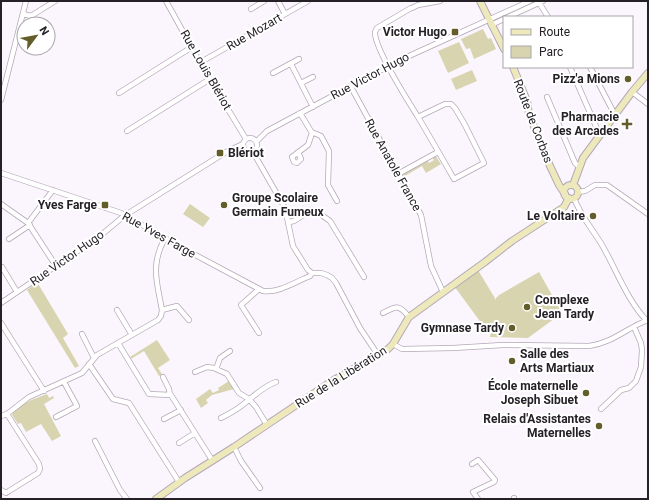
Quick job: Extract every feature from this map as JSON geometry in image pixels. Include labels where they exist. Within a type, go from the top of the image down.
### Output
[{"type":"main road","points":[[480,1],[503,47]]},
{"type":"main road","name":"Route de Corbas","points":[[513,68],[527,101],[529,114],[559,185],[572,196],[577,188],[561,183],[555,175]]},
{"type":"main road","points":[[572,196],[565,191],[571,186],[583,158],[648,73]]},
{"type":"main road","name":"Rue de la Libération","points":[[156,499],[212,460],[338,378],[388,349],[393,344],[409,317],[512,241],[564,207],[572,196]]},
{"type":"street","points":[[1,100],[26,1]]},
{"type":"street","points":[[23,14],[31,16],[55,1]]},
{"type":"street","name":"Rue Louis Blériot","points":[[166,1],[246,139]]},
{"type":"street","points":[[250,9],[264,1]]},
{"type":"street","points":[[278,1],[285,14]]},
{"type":"street","name":"Rue Mozart","points":[[200,62],[308,1]]},
{"type":"street","points":[[418,117],[445,104],[451,104],[455,108],[484,163],[454,179],[388,66],[376,41],[375,32],[381,26],[422,3],[440,1]]},
{"type":"street","points":[[490,22],[530,1]]},
{"type":"street","points":[[510,16],[540,2],[547,16]]},
{"type":"street","points":[[490,22],[503,19]]},
{"type":"street","name":"Rue Victor Hugo","points":[[257,141],[267,131],[388,66],[490,22]]},
{"type":"street","points":[[119,93],[192,47]]},
{"type":"street","points":[[273,73],[299,59]]},
{"type":"street","points":[[291,64],[312,107]]},
{"type":"street","points":[[570,68],[598,131],[601,134]]},
{"type":"street","points":[[591,68],[615,115]]},
{"type":"street","points":[[301,83],[313,77]]},
{"type":"street","points":[[127,131],[210,79]]},
{"type":"street","name":"Rue Anatole France","points":[[351,87],[421,215],[431,266],[443,292]]},
{"type":"street","points":[[632,92],[648,104]]},
{"type":"street","points":[[548,97],[575,162],[579,167]]},
{"type":"street","points":[[300,113],[312,133],[321,136],[329,151],[328,185],[337,201]]},
{"type":"street","points":[[298,152],[308,145],[312,133]]},
{"type":"street","points":[[245,149],[243,144],[246,139],[250,138],[257,141],[257,147],[253,152]]},
{"type":"street","name":"Rue Victor Hugo","points":[[1,303],[100,236],[124,216],[226,152],[243,144]]},
{"type":"street","points":[[234,148],[245,149],[253,152],[285,208],[293,246],[308,270],[312,273],[327,275],[336,283],[360,328],[378,355]]},
{"type":"street","points":[[398,174],[438,152]]},
{"type":"street","name":"Rue Yves Farge","points":[[1,173],[109,209],[259,289],[275,291],[310,276],[312,273]]},
{"type":"street","points":[[393,344],[402,349],[503,345],[589,346],[599,344],[634,328],[647,321],[631,300],[606,253],[572,196],[595,185],[607,185],[647,212]]},
{"type":"street","points":[[9,238],[29,224],[53,190]]},
{"type":"street","points":[[1,204],[29,224],[56,266]]},
{"type":"street","points":[[289,222],[311,210],[316,211],[330,221],[364,277]]},
{"type":"street","points":[[1,416],[7,414],[29,397],[82,373],[97,355],[158,320],[161,316],[162,310],[155,270],[158,250],[165,238]]},
{"type":"street","points":[[2,267],[17,292]]},
{"type":"street","points":[[259,289],[241,305],[259,333]]},
{"type":"street","points":[[162,310],[177,306],[188,320]]},
{"type":"street","points":[[383,313],[394,307],[399,307],[404,310],[409,317]]},
{"type":"street","points":[[117,310],[132,335]]},
{"type":"street","points":[[1,323],[44,391]]},
{"type":"street","points":[[601,409],[621,390],[629,388],[636,381],[641,368],[642,350],[641,343],[634,328]]},
{"type":"street","points":[[82,334],[94,358]]},
{"type":"street","points":[[118,343],[149,394],[170,395]]},
{"type":"street","points":[[216,369],[220,358],[230,351]]},
{"type":"street","points":[[90,364],[113,399],[129,403],[179,482]]},
{"type":"street","points":[[195,372],[207,367],[227,374],[239,393],[249,399],[266,426]]},
{"type":"street","points":[[163,378],[169,388],[170,395],[212,460]]},
{"type":"street","points":[[56,417],[77,406],[64,382]]},
{"type":"street","points":[[221,418],[246,403],[269,384],[276,382]]},
{"type":"street","points":[[164,420],[181,410]]},
{"type":"street","points":[[1,490],[6,493],[10,491],[38,473],[40,469],[39,464],[7,414]]},
{"type":"street","points":[[179,443],[195,433]]},
{"type":"street","points":[[95,441],[120,490],[127,499]]},
{"type":"street","points":[[234,447],[241,461],[260,488]]},
{"type":"street","points":[[472,464],[478,460],[495,480],[494,482],[473,492],[478,499]]},
{"type":"green space","points":[[483,29],[488,39],[491,38],[496,49],[474,59],[470,48],[466,49],[461,39]]},
{"type":"green space","points":[[459,42],[469,63],[448,73],[438,51]]},
{"type":"green space","points":[[472,70],[477,81],[456,90],[451,79]]},
{"type":"green space","points":[[435,155],[441,164],[426,173],[422,166],[403,177],[404,172],[427,160],[429,163],[434,160],[432,157]]},
{"type":"green space","points":[[190,204],[210,218],[203,227],[183,214]]},
{"type":"green space","name":"Complexe Jean Tardy","points":[[478,270],[496,300],[499,295],[539,272],[562,313],[528,338],[490,337],[492,324],[482,324],[454,286]]},
{"type":"green space","points":[[37,282],[68,334],[63,338],[79,366],[75,368],[27,290]]},
{"type":"green space","points":[[157,340],[170,360],[158,368],[162,374],[159,376],[144,351],[131,359],[130,357]]},
{"type":"green space","points":[[229,381],[234,389],[212,395],[206,400],[208,403],[201,408],[196,399],[210,389],[213,393],[219,390],[218,388]]},
{"type":"green space","points":[[47,394],[49,398],[53,396],[54,398],[44,404],[61,436],[52,441],[41,424],[26,432],[21,423],[18,424],[12,415],[14,411],[22,405]]},
{"type":"place","name":"Victor Hugo","points":[[455,32]]},
{"type":"place","name":"Pizz'a Mions","points":[[628,79]]},
{"type":"place","name":"Pharmacie des Arcades","points":[[627,124]]},
{"type":"place","name":"Blériot","points":[[220,153]]},
{"type":"place","name":"Yves Farge","points":[[105,205]]},
{"type":"place","name":"Groupe Scolaire Germain Fumeux","points":[[224,205]]},
{"type":"place","name":"Le Voltaire","points":[[593,216]]},
{"type":"place","name":"Complexe Jean Tardy","points":[[527,307]]},
{"type":"place","name":"Gymnase Tardy","points":[[512,328]]},
{"type":"place","name":"Salle des Arts Martiaux","points":[[512,361]]},
{"type":"place","name":"École maternelle Joseph Sibuet","points":[[586,393]]},
{"type":"place","name":"Relais d'Assistantes Maternelles","points":[[599,426]]}]
